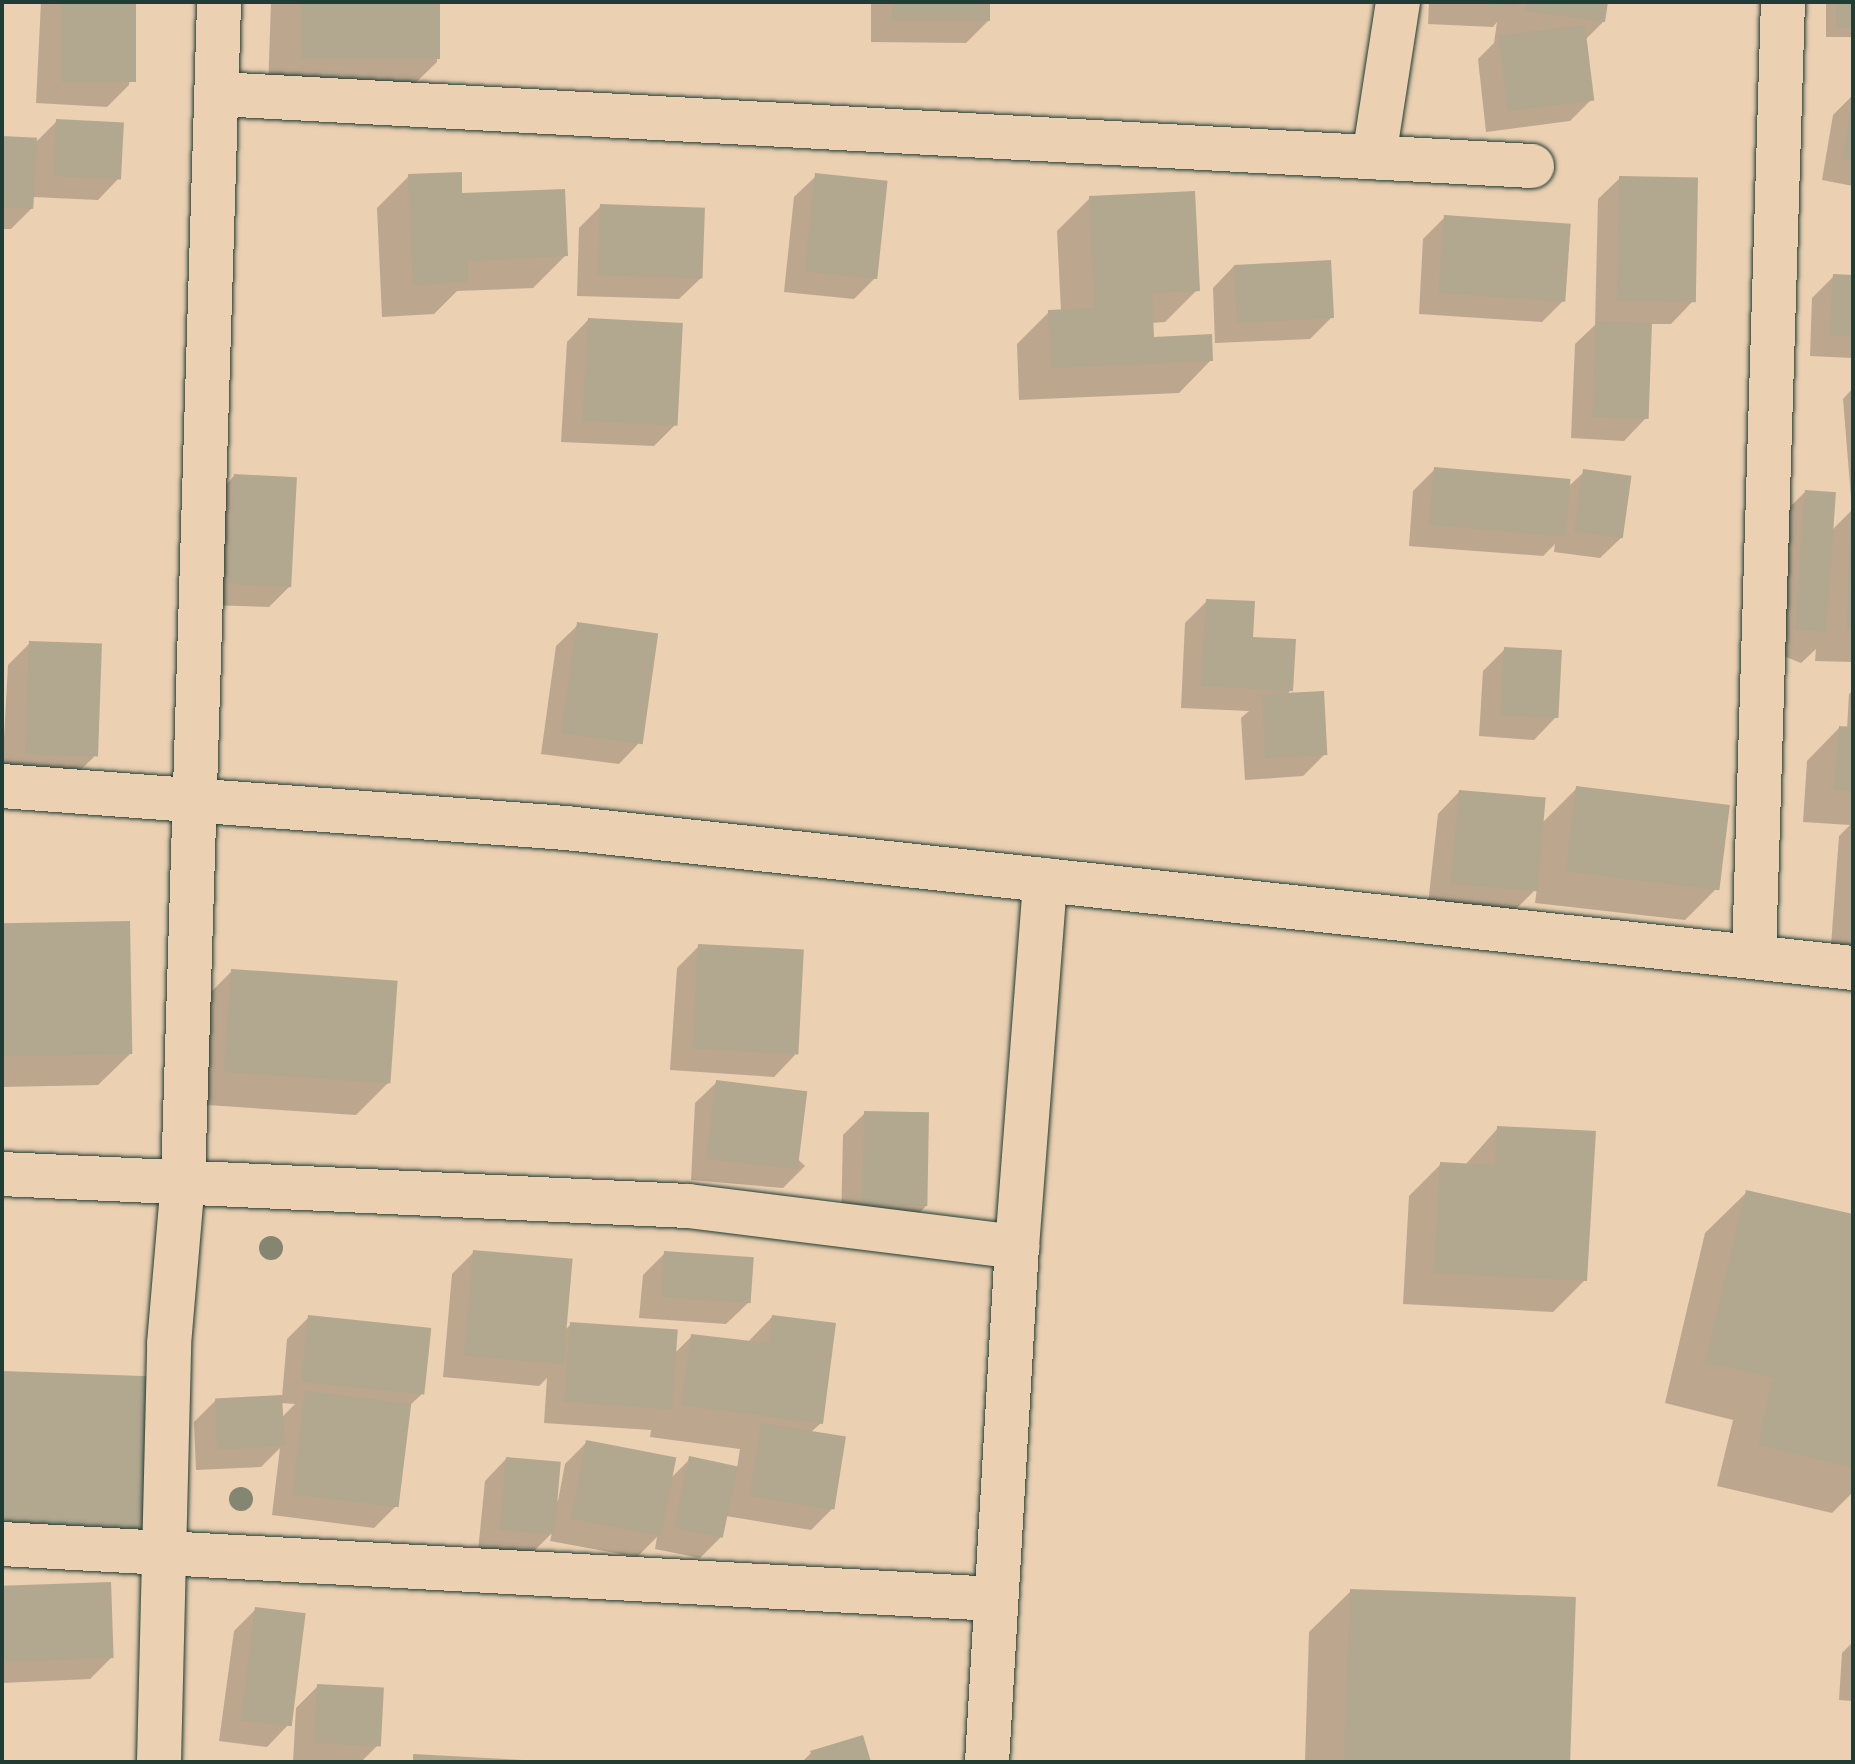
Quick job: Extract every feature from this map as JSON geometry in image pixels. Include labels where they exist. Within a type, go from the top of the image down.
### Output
[{"type":"street","points":[[159,1762],[169,1344],[183,1182],[193,799],[219,94],[219,2]]},
{"type":"street","points":[[1374,157],[1398,2]]},
{"type":"street","points":[[1754,955],[1783,2]]},
{"type":"street","points":[[219,94],[1532,166]]},
{"type":"street","points":[[2,786],[566,828],[1853,968]]},
{"type":"street","points":[[987,1762],[1017,1247],[1045,880]]},
{"type":"street","points":[[2,1174],[688,1206],[1017,1247]]},
{"type":"street","points":[[2,1544],[996,1599]]},
{"type":"building","points":[[61,2],[136,2],[136,82],[61,82]]},
{"type":"building","points":[[301,2],[440,2],[440,59],[301,59]]},
{"type":"building","points":[[892,2],[990,2],[990,21],[892,21]]},
{"type":"building","points":[[1486,2],[1517,2],[1516,6]]},
{"type":"building","points":[[1527,2],[1608,2],[1605,22],[1525,11]]},
{"type":"building","points":[[1836,2],[1853,2],[1853,28],[1836,28]]},
{"type":"building","points":[[1585,25],[1594,100],[1508,111],[1499,36]]},
{"type":"building","points":[[1853,109],[1853,161],[1842,159]]},
{"type":"building","points":[[56,119],[124,123],[121,179],[53,176]]},
{"type":"building","points":[[2,136],[37,138],[33,209],[2,207]]},
{"type":"building","points":[[462,172],[462,193],[565,189],[568,256],[468,261],[468,282],[413,285],[408,174]]},
{"type":"building","points":[[815,173],[888,181],[877,279],[805,271]]},
{"type":"building","points":[[1619,176],[1698,177],[1696,302],[1617,301]]},
{"type":"building","points":[[1195,191],[1200,291],[1152,293],[1154,337],[1212,334],[1213,361],[1051,368],[1048,310],[1094,308],[1089,196]]},
{"type":"building","points":[[600,204],[705,208],[702,279],[598,275]]},
{"type":"building","points":[[1444,215],[1571,224],[1565,302],[1439,293]]},
{"type":"building","points":[[1331,260],[1334,318],[1237,323],[1234,265]]},
{"type":"building","points":[[1833,274],[1853,275],[1850,336],[1830,335]]},
{"type":"building","points":[[588,318],[683,323],[677,426],[583,421]]},
{"type":"building","points":[[1596,321],[1652,323],[1649,419],[1593,417]]},
{"type":"building","points":[[1434,467],[1570,479],[1565,537],[1429,525]]},
{"type":"building","points":[[1583,469],[1632,476],[1623,538],[1574,531]]},
{"type":"building","points":[[234,474],[297,477],[291,587],[228,584]]},
{"type":"building","points":[[1805,490],[1836,492],[1826,632],[1795,630]]},
{"type":"building","points":[[1850,526],[1853,526],[1853,630],[1847,629]]},
{"type":"building","points":[[1206,599],[1255,601],[1253,637],[1296,639],[1293,691],[1201,686]]},
{"type":"building","points":[[577,622],[658,633],[643,744],[561,733]]},
{"type":"building","points":[[29,641],[102,644],[98,756],[25,754]]},
{"type":"building","points":[[1504,647],[1562,650],[1558,718],[1500,715]]},
{"type":"building","points":[[1324,691],[1327,755],[1265,758],[1262,694]]},
{"type":"building","points":[[1839,726],[1853,727],[1853,791],[1834,790]]},
{"type":"building","points":[[1576,786],[1730,805],[1719,890],[1566,871]]},
{"type":"building","points":[[1459,790],[1546,798],[1537,891],[1451,884]]},
{"type":"building","points":[[130,921],[132,1054],[4,1056],[2,923]]},
{"type":"building","points":[[698,944],[804,950],[798,1054],[693,1049]]},
{"type":"building","points":[[231,969],[398,981],[390,1083],[224,1072]]},
{"type":"building","points":[[716,1080],[807,1091],[798,1170],[706,1158]]},
{"type":"building","points":[[864,1111],[929,1112],[927,1206],[862,1205]]},
{"type":"building","points":[[1497,1126],[1596,1131],[1587,1281],[1434,1273],[1440,1162],[1495,1165]]},
{"type":"building","points":[[1746,1190],[1853,1214],[1853,1467],[1758,1445],[1773,1378],[1705,1362]]},
{"type":"building","points":[[473,1250],[573,1259],[563,1364],[464,1356]]},
{"type":"building","points":[[664,1251],[754,1257],[751,1303],[661,1297]]},
{"type":"building","points":[[308,1315],[431,1328],[424,1395],[301,1382]]},
{"type":"building","points":[[772,1315],[836,1323],[823,1424],[681,1405],[691,1334],[769,1343]]},
{"type":"building","points":[[570,1322],[678,1330],[672,1409],[564,1402]]},
{"type":"building","points":[[2,1371],[149,1376],[143,1533],[2,1528]]},
{"type":"building","points":[[305,1391],[411,1404],[399,1507],[292,1494]]},
{"type":"building","points":[[282,1395],[285,1446],[218,1449],[215,1399]]},
{"type":"building","points":[[761,1423],[846,1436],[834,1510],[749,1496]]},
{"type":"building","points":[[586,1440],[676,1458],[661,1536],[571,1519]]},
{"type":"building","points":[[689,1456],[738,1466],[723,1538],[674,1527]]},
{"type":"building","points":[[506,1457],[561,1462],[554,1535],[500,1530]]},
{"type":"building","points":[[111,1582],[114,1658],[5,1662],[2,1586]]},
{"type":"building","points":[[1350,1589],[1576,1597],[1570,1762],[1344,1762]]},
{"type":"building","points":[[255,1607],[306,1613],[292,1726],[241,1720]]},
{"type":"building","points":[[317,1684],[384,1688],[381,1746],[314,1743]]},
{"type":"building","points":[[863,1735],[871,1762],[814,1762],[810,1751]]},
{"type":"building","points":[[413,1754],[523,1760],[523,1762],[413,1762]]}]
